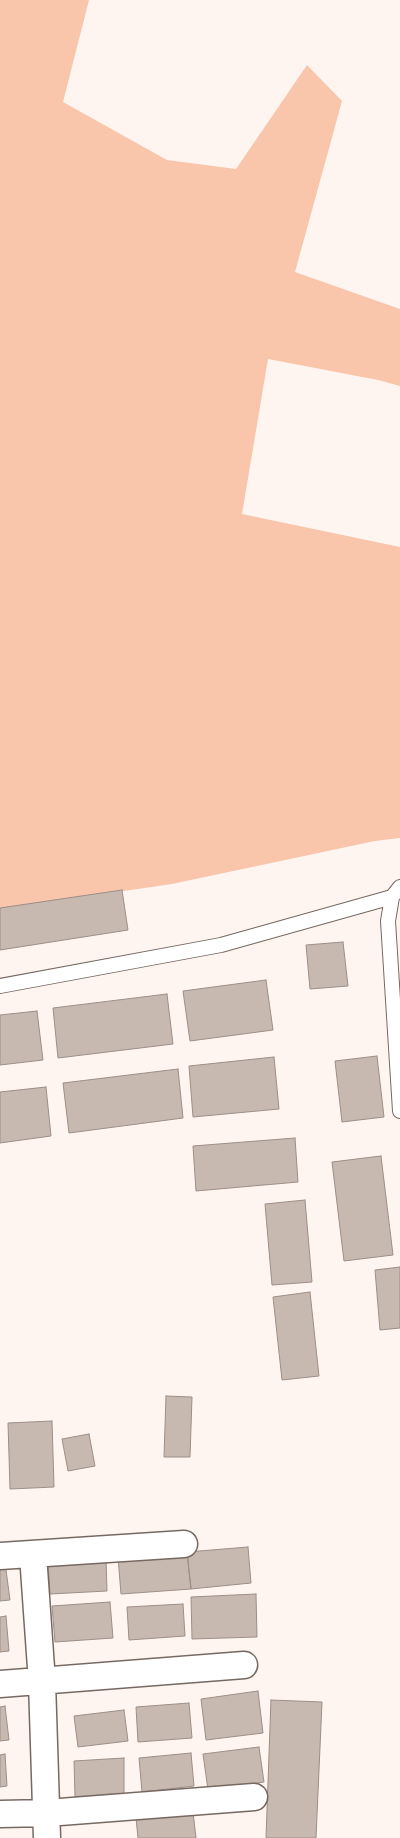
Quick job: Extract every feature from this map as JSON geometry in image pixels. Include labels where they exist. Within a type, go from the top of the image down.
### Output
[{"type":"street","points":[[0,1556],[184,1544]]},
{"type":"street","points":[[33,1555],[42,1682],[47,1826]]},
{"type":"street","points":[[0,1684],[244,1665]]},
{"type":"street","points":[[0,1814],[47,1826],[254,1797]]},
{"type":"lane","points":[[0,986],[221,945],[396,892]]},
{"type":"lane","points":[[396,892],[388,921],[400,1110]]},
{"type":"shaded area","points":[[0,0],[89,0],[63,102],[167,160],[236,169],[307,65],[342,101],[295,272],[400,309],[400,386],[268,359],[242,514],[400,547],[400,838],[375,841],[172,884],[0,909]]},
{"type":"building","points":[[122,890],[128,930],[0,950],[0,908]]},
{"type":"building","points":[[343,942],[348,986],[310,989],[306,945]]},
{"type":"building","points":[[266,980],[273,1030],[190,1041],[183,991]]},
{"type":"building","points":[[167,994],[173,1044],[58,1058],[53,1008]]},
{"type":"building","points":[[37,1011],[43,1060],[0,1065],[0,1015]]},
{"type":"building","points":[[377,1056],[384,1117],[342,1122],[335,1061]]},
{"type":"building","points":[[274,1057],[279,1109],[193,1117],[189,1066]]},
{"type":"building","points":[[178,1069],[183,1118],[69,1133],[63,1083]]},
{"type":"building","points":[[46,1087],[51,1136],[0,1143],[0,1092]]},
{"type":"building","points":[[295,1138],[298,1182],[196,1191],[193,1146]]},
{"type":"building","points":[[381,1156],[393,1255],[344,1261],[332,1162]]},
{"type":"building","points":[[305,1200],[312,1282],[272,1285],[265,1204]]},
{"type":"building","points":[[400,1267],[400,1328],[380,1330],[375,1270]]},
{"type":"building","points":[[310,1292],[319,1376],[282,1380],[273,1297]]},
{"type":"building","points":[[166,1396],[192,1397],[190,1457],[164,1457]]},
{"type":"building","points":[[52,1421],[54,1487],[10,1489],[8,1423]]},
{"type":"building","points":[[89,1434],[95,1466],[68,1471],[62,1439]]},
{"type":"building","points":[[248,1547],[251,1583],[191,1589],[187,1552]]},
{"type":"building","points":[[187,1552],[191,1589],[121,1594],[118,1557]]},
{"type":"building","points":[[106,1559],[107,1591],[50,1594],[48,1562]]},
{"type":"building","points":[[5,1562],[10,1600],[0,1601],[0,1563]]},
{"type":"building","points":[[256,1594],[257,1637],[192,1639],[191,1597]]},
{"type":"building","points":[[110,1602],[113,1638],[55,1642],[52,1606]]},
{"type":"building","points":[[183,1604],[185,1636],[129,1640],[127,1607]]},
{"type":"building","points":[[6,1616],[9,1651],[0,1652],[0,1617]]},
{"type":"building","points":[[258,1691],[263,1733],[206,1740],[201,1699]]},
{"type":"building","points":[[271,1700],[322,1702],[316,1838],[266,1838]]},
{"type":"building","points":[[189,1703],[192,1738],[138,1742],[136,1707]]},
{"type":"building","points":[[5,1706],[9,1740],[0,1741],[0,1707]]},
{"type":"building","points":[[124,1710],[128,1741],[78,1747],[74,1716]]},
{"type":"building","points":[[259,1747],[264,1782],[208,1790],[203,1754]]},
{"type":"building","points":[[191,1753],[194,1786],[142,1792],[139,1758]]},
{"type":"building","points":[[5,1754],[7,1786],[0,1787],[0,1755]]},
{"type":"building","points":[[124,1758],[124,1794],[75,1797],[74,1761]]},
{"type":"building","points":[[193,1812],[196,1838],[138,1838],[136,1818]]}]
